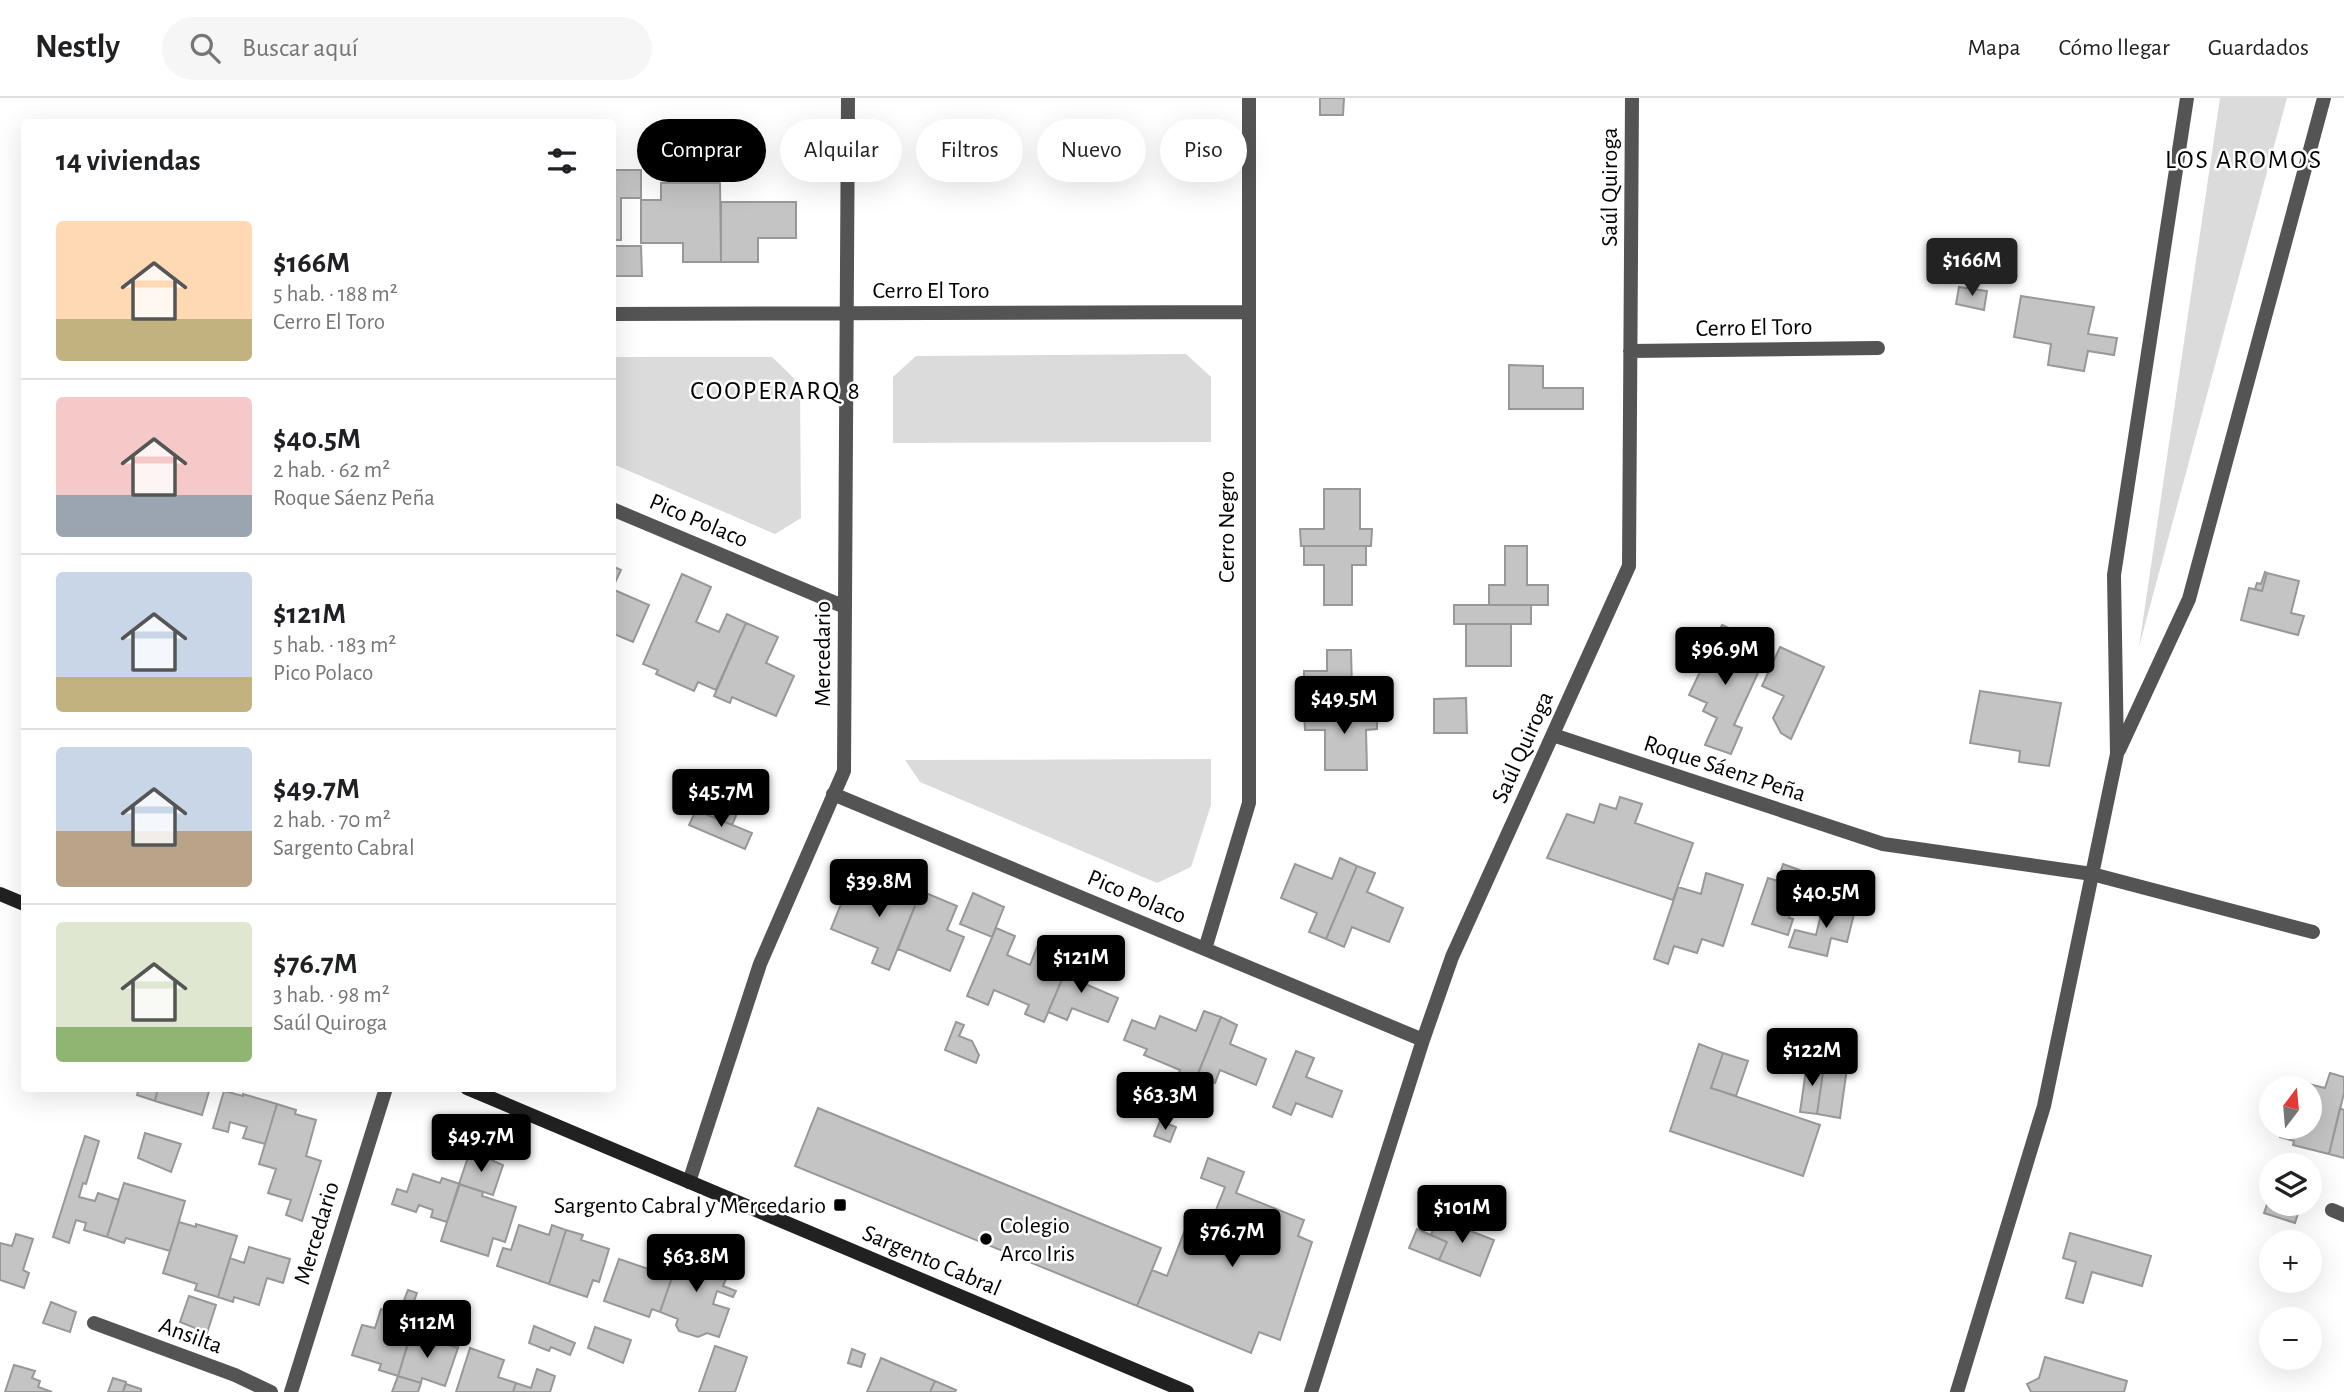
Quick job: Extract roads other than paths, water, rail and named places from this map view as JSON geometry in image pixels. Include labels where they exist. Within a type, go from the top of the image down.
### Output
[{"type":"main road","points":[[0,894],[21,903]]},
{"type":"main road","name":"Sargento Cabral","points":[[476,1092],[1187,1392]]},
{"type":"street","name":"Mercedario","points":[[689,1182],[760,964],[844,771],[848,98]]},
{"type":"street","name":"Cerro Negro","points":[[1205,949],[1249,803],[1249,98]]},
{"type":"street","name":"Saúl Quiroga","points":[[1311,1392],[1452,957],[1629,566],[1632,98]]},
{"type":"street","points":[[1957,1392],[2044,1105],[2117,754],[2114,575],[2187,98]]},
{"type":"street","points":[[2117,754],[2189,599],[2324,98]]},
{"type":"street","name":"Cerro El Toro","points":[[616,314],[1249,312]]},
{"type":"street","name":"Cerro El Toro","points":[[1630,351],[1878,348]]},
{"type":"street","name":"Pico Polaco","points":[[616,511],[845,607]]},
{"type":"street","name":"Roque Sáenz Peña","points":[[1553,735],[1883,844],[2092,874],[2313,932]]},
{"type":"street","name":"Pico Polaco","points":[[833,794],[1423,1040]]},
{"type":"street","name":"Mercedario","points":[[290,1392],[385,1092]]},
{"type":"street","name":"Ansilta","points":[[94,1323],[235,1375],[271,1392]]},
{"type":"place","name":"Sargento Cabral y Mercedario","points":[[840,1205]]},
{"type":"place","name":"Colegio Arco Iris","points":[[986,1239]]},
{"type":"district","name":"LOS AROMOS","points":[[2244,159]]},
{"type":"district","name":"COOPERARQ 8","points":[[776,390]]}]
